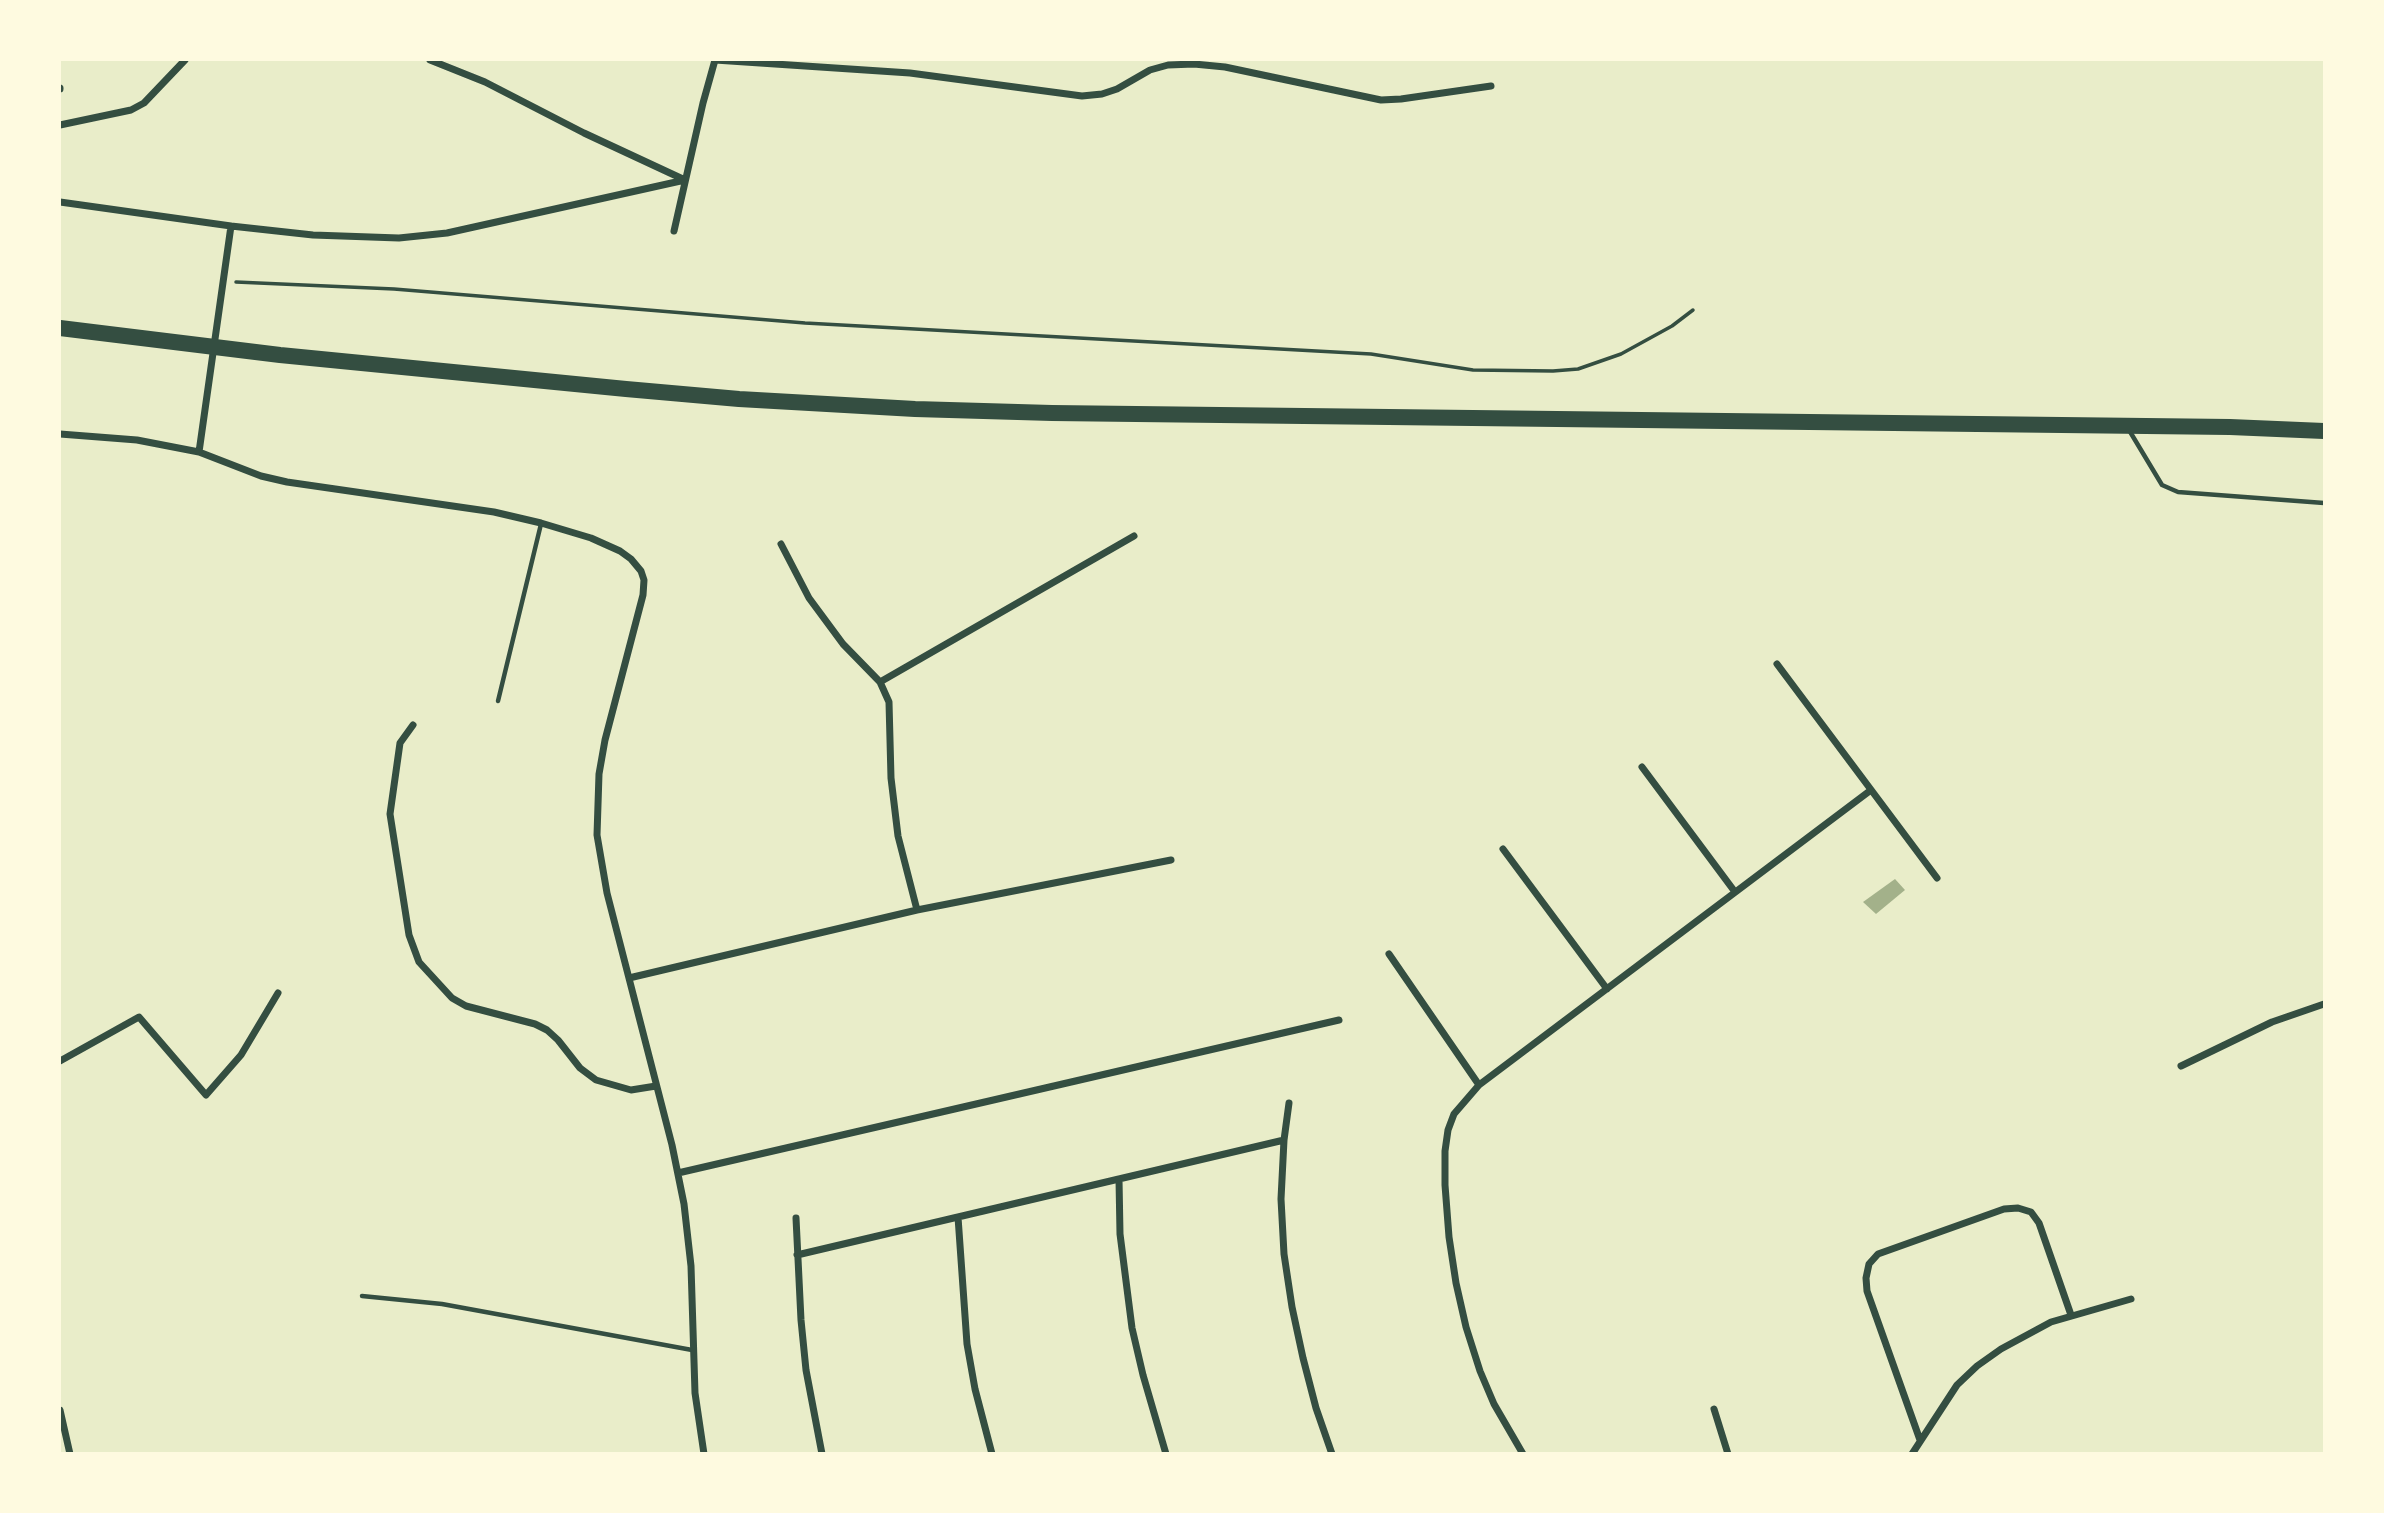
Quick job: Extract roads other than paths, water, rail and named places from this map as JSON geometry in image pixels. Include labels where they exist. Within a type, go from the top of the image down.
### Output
[{"type":"highway","points":[[60,328],[280,355],[600,387],[739,399],[915,409],[2325,431]]},
{"type":"street","points":[[60,125],[131,110],[144,103],[185,60]]},
{"type":"street","points":[[430,60],[485,82],[584,133],[685,180]]},
{"type":"street","points":[[674,231],[715,60],[910,73],[1082,96],[1117,89],[1150,70],[1168,65],[1194,64],[1225,67],[1381,100],[1491,86]]},
{"type":"street","points":[[60,202],[231,226],[355,238],[399,238],[447,233],[685,180]]},
{"type":"street","points":[[199,452],[231,226]]},
{"type":"street","points":[[60,434],[136,440],[199,452],[261,476],[287,482],[483,510],[541,523],[591,538],[620,551],[641,571],[644,580],[643,595],[605,740],[597,805],[597,835],[601,866],[678,1173],[690,1256],[692,1350],[697,1414],[704,1454]]},
{"type":"street","points":[[880,682],[1134,536]]},
{"type":"street","points":[[781,544],[809,598],[850,653],[880,682],[889,702],[891,778],[898,836],[917,910]]},
{"type":"street","points":[[1777,664],[1937,878]]},
{"type":"street","points":[[413,725],[400,743],[390,814],[409,934],[419,962],[452,998],[466,1006],[535,1024],[547,1030],[580,1068],[596,1080],[631,1090],[656,1086]]},
{"type":"street","points":[[1642,767],[1735,892]]},
{"type":"street","points":[[1524,1454],[1494,1404],[1480,1371],[1463,1316],[1449,1237],[1445,1185],[1448,1130],[1454,1114],[1479,1085],[1871,790]]},
{"type":"street","points":[[1503,849],[1607,989]]},
{"type":"street","points":[[629,978],[917,910],[1171,860]]},
{"type":"street","points":[[1389,954],[1479,1085]]},
{"type":"street","points":[[60,1061],[139,1017],[206,1095],[241,1055],[278,993]]},
{"type":"street","points":[[2180,1066],[2272,1022],[2325,1004]]},
{"type":"street","points":[[678,1173],[1339,1020]]},
{"type":"street","points":[[1289,1103],[1281,1199],[1284,1254],[1292,1307],[1316,1408],[1332,1454]]},
{"type":"street","points":[[797,1255],[1284,1140]]},
{"type":"street","points":[[1119,1179],[1120,1234],[1132,1328],[1166,1454]]},
{"type":"street","points":[[1920,1440],[1867,1291],[1869,1264],[1878,1254],[2004,1209],[2018,1208],[2031,1212],[2039,1223],[2071,1315]]},
{"type":"street","points":[[796,1217],[806,1370],[822,1454]]},
{"type":"street","points":[[958,1217],[968,1344],[975,1389],[992,1454]]},
{"type":"street","points":[[1912,1454],[1942,1404],[1977,1366],[2027,1333],[2071,1315],[2131,1299]]},
{"type":"street","points":[[1714,1409],[1728,1454]]},
{"type":"street","points":[[60,1410],[70,1454]]},
{"type":"lane","points":[[2127,426],[2162,485],[2178,492],[2325,503]]},
{"type":"lane","points":[[498,701],[541,523]]},
{"type":"lane","points":[[362,1296],[442,1304],[692,1350]]}]
